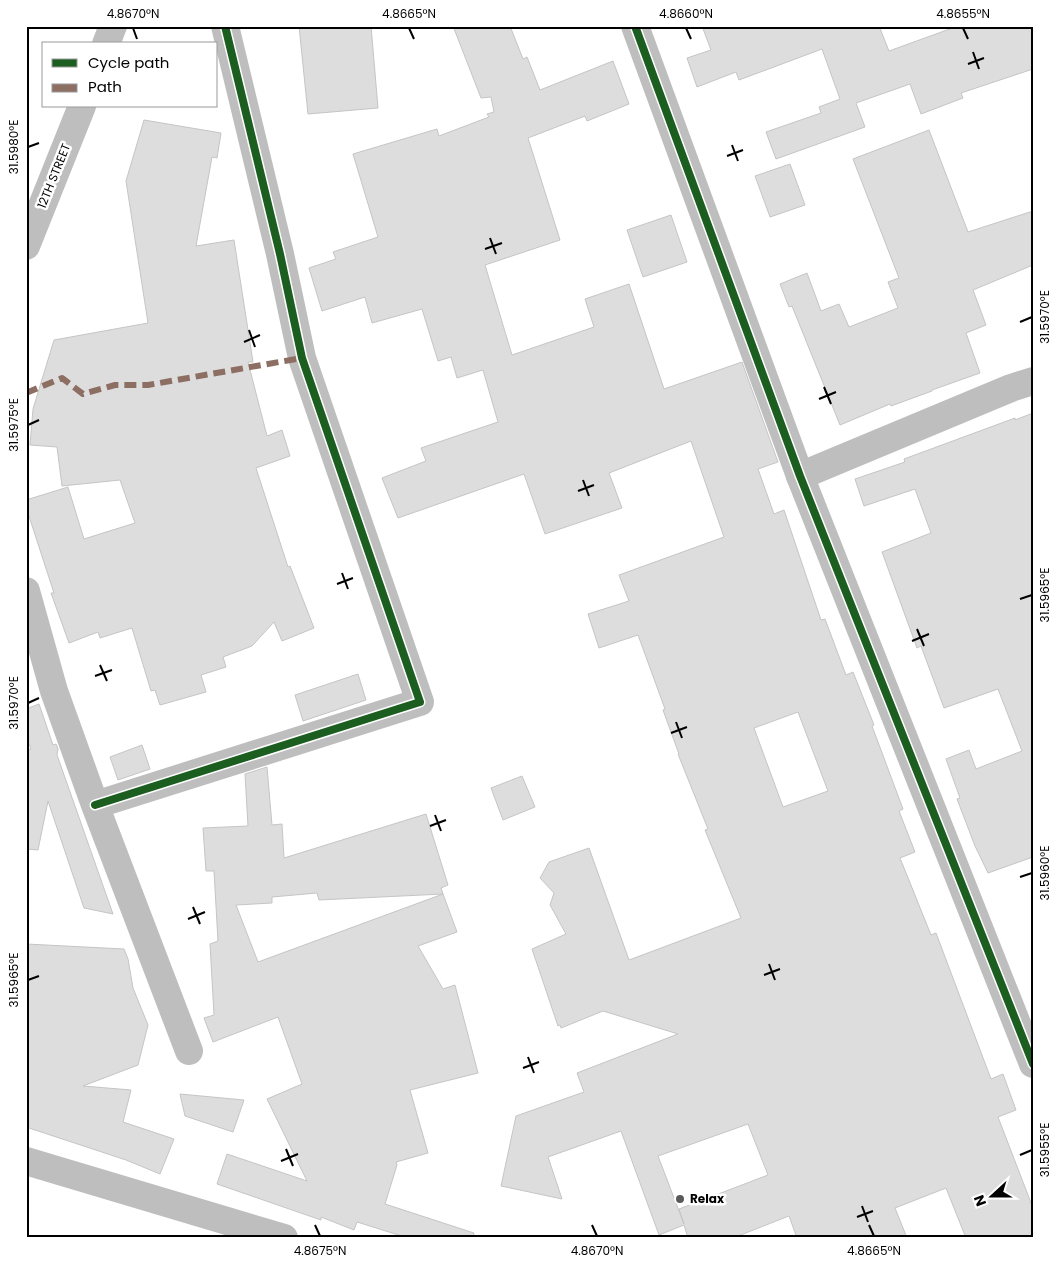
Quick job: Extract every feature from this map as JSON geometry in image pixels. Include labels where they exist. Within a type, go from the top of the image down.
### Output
[{"type":"street","points":[[107,42],[113,26]]},
{"type":"street","points":[[95,805],[420,702],[302,358],[280,254],[225,26]]},
{"type":"street","points":[[635,26],[800,476],[1033,1064]]},
{"type":"street","name":"12TH STREET","points":[[26,246],[81,108]]},
{"type":"street","points":[[800,476],[1033,381]]},
{"type":"street","points":[[26,591],[54,691],[95,805],[189,1051]]},
{"type":"street","points":[[26,1161],[284,1238]]},
{"type":"building","points":[[299,26],[371,26],[378,108],[308,114]]},
{"type":"building","points":[[453,26],[510,26],[523,59],[527,57],[540,90],[613,61],[629,104],[587,121],[585,116],[528,138],[560,240],[485,265],[512,355],[594,327],[585,299],[629,284],[664,389],[742,362],[778,462],[758,469],[774,514],[784,510],[821,620],[825,619],[846,675],[853,672],[874,725],[872,726],[903,809],[899,811],[915,852],[900,858],[931,935],[936,933],[991,1079],[1003,1074],[1016,1110],[998,1117],[1033,1208],[1033,1238],[966,1238],[946,1188],[895,1208],[907,1238],[797,1238],[789,1216],[733,1238],[688,1238],[684,1225],[659,1235],[621,1131],[548,1157],[562,1199],[501,1186],[516,1116],[584,1092],[577,1073],[678,1034],[603,1011],[561,1028],[560,1025],[558,1026],[532,949],[566,934],[550,905],[554,893],[540,878],[549,862],[589,848],[629,960],[741,918],[705,830],[708,829],[678,754],[663,710],[665,709],[638,635],[599,648],[588,614],[629,601],[619,575],[724,537],[691,441],[609,473],[622,508],[545,534],[524,474],[398,518],[382,478],[426,461],[421,448],[498,422],[483,370],[457,378],[451,357],[438,361],[422,309],[372,323],[365,297],[322,311],[309,268],[336,259],[333,252],[378,237],[353,154],[437,129],[439,136],[489,117],[487,114],[494,112],[491,97],[481,98]],"holes":[[[798,712],[828,791],[783,807],[754,728]],[[748,1124],[768,1175],[679,1209],[684,1224],[658,1156]]]},
{"type":"building","points":[[702,26],[879,26],[889,51],[958,26],[1033,26],[1033,69],[961,93],[963,98],[921,114],[910,84],[856,103],[865,127],[776,159],[766,132],[821,113],[819,107],[840,99],[822,49],[739,80],[736,72],[697,87],[687,58],[711,50]]},
{"type":"building","points":[[144,120],[221,133],[217,158],[212,157],[196,246],[234,240],[253,362],[248,362],[267,436],[282,430],[290,456],[256,468],[288,567],[290,566],[314,628],[282,641],[274,622],[252,646],[223,657],[226,667],[201,675],[206,692],[160,705],[155,690],[151,691],[132,628],[100,638],[98,632],[69,643],[51,593],[54,593],[26,507],[26,500],[68,487],[84,539],[135,523],[120,480],[62,486],[57,447],[30,445],[33,409],[54,340],[148,323],[126,181]]},
{"type":"building","points":[[929,130],[968,232],[1033,211],[1033,265],[973,290],[986,325],[966,333],[980,373],[891,406],[890,404],[840,425],[792,306],[789,307],[780,284],[807,273],[821,311],[839,304],[849,327],[898,308],[888,282],[899,278],[853,159]]},
{"type":"building","points":[[790,164],[805,205],[770,217],[755,176]]},
{"type":"building","points":[[671,215],[687,262],[643,277],[627,230]]},
{"type":"building","points":[[1033,413],[1033,857],[988,873],[975,846],[957,799],[960,798],[946,759],[969,750],[976,769],[1022,751],[998,689],[944,708],[921,646],[917,648],[882,552],[931,533],[915,489],[864,506],[855,479],[905,462],[904,459]]},
{"type":"building","points":[[358,674],[366,700],[303,721],[295,695]]},
{"type":"building","points":[[39,704],[53,745],[56,744],[58,749],[57,755],[113,914],[84,908],[48,801],[38,850],[26,849],[26,750],[31,749],[26,736],[26,709]]},
{"type":"building","points":[[142,745],[150,769],[118,780],[110,757]]},
{"type":"building","points":[[267,767],[272,825],[282,824],[284,858],[426,814],[448,885],[441,888],[457,932],[418,946],[443,989],[455,985],[478,1073],[410,1090],[428,1153],[396,1162],[397,1165],[385,1204],[474,1233],[473,1238],[408,1238],[357,1222],[354,1230],[321,1217],[321,1220],[217,1184],[227,1154],[307,1181],[267,1099],[302,1084],[278,1017],[213,1042],[204,1018],[214,1015],[210,944],[218,941],[214,871],[206,871],[203,828],[248,826],[245,774]],"holes":[[[317,893],[319,900],[443,894],[258,962],[236,905],[272,903],[272,897]]]},
{"type":"building","points":[[522,776],[535,807],[503,820],[491,788]]},
{"type":"building","points":[[26,944],[124,949],[128,959],[133,988],[148,1025],[138,1065],[83,1086],[131,1090],[123,1122],[174,1139],[160,1174],[126,1160],[26,1127]]},
{"type":"building","points":[[180,1094],[244,1100],[233,1132],[185,1116]]},
{"type":"marked path","points":[[26,393],[62,378],[83,394],[115,385],[148,385],[302,358]]},
{"type":"cycle path","points":[[95,805],[420,702],[302,358],[280,254],[225,26]]},
{"type":"cycle path","points":[[635,26],[800,476],[1033,1064]]},
{"type":"place","name":"Relax","points":[[680,1199]]}]
